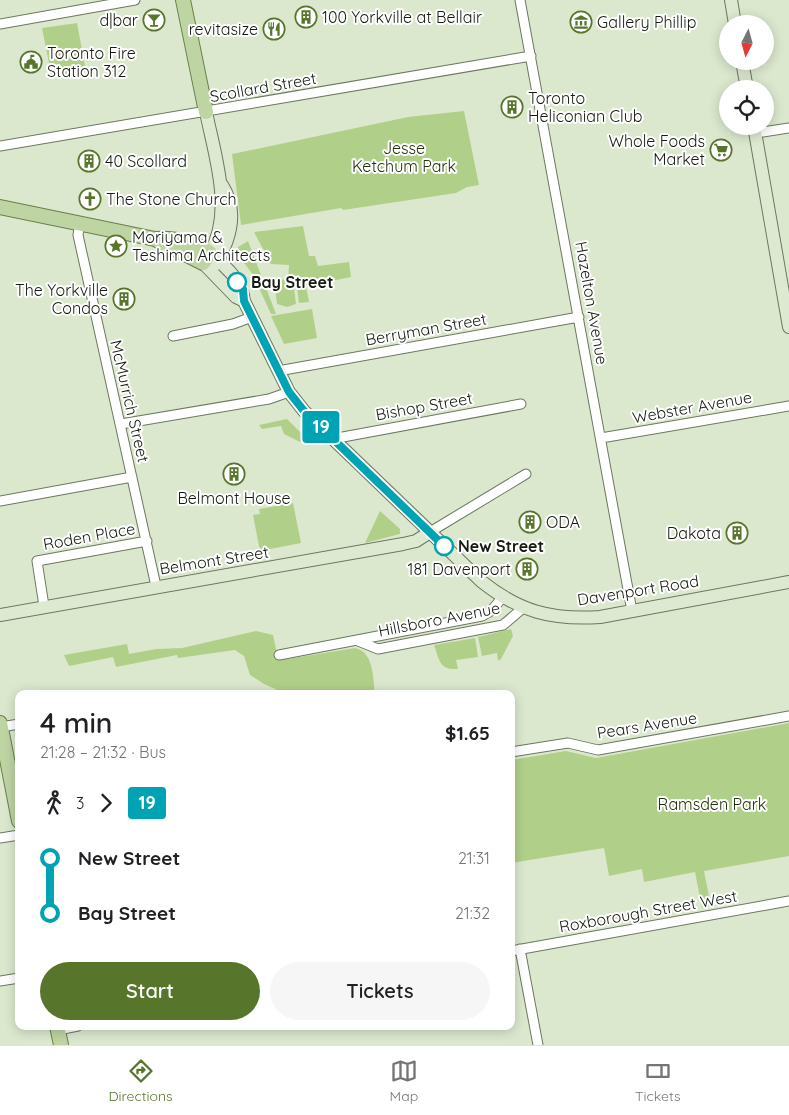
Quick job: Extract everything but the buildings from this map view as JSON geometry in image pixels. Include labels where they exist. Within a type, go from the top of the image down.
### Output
[{"type":"main road","points":[[183,0],[221,183],[219,231],[211,262]]},
{"type":"main road","points":[[731,0],[734,15]]},
{"type":"main road","points":[[756,135],[789,326]]},
{"type":"main road","name":"Davenport Road","points":[[0,206],[155,239],[174,238],[198,245],[236,297],[244,301],[289,392],[304,411],[502,598],[523,608],[551,616],[575,618],[632,611],[789,582]]},
{"type":"main road","name":"Belmont Street","points":[[0,615],[403,544],[416,541],[430,532]]},
{"type":"main road","points":[[0,725],[15,801]]},
{"type":"main road","points":[[58,1030],[61,1045]]},
{"type":"street","points":[[0,24],[134,0]]},
{"type":"street","name":"Hazelton Avenue","points":[[520,0],[632,611]]},
{"type":"street","name":"Scollard Street","points":[[0,146],[531,56]]},
{"type":"street","points":[[774,129],[789,128]]},
{"type":"street","name":"McMurrich Street","points":[[80,222],[78,235],[156,586]]},
{"type":"street","points":[[173,336],[236,323],[252,317]]},
{"type":"street","name":"Berryman Street","points":[[278,371],[579,317]]},
{"type":"street","points":[[121,424],[269,399],[289,392]]},
{"type":"street","name":"Bishop Street","points":[[332,439],[521,404]]},
{"type":"street","name":"Webster Avenue","points":[[601,438],[789,406]]},
{"type":"street","points":[[430,532],[526,474]]},
{"type":"street","points":[[0,501],[132,477]]},
{"type":"street","name":"Roden Place","points":[[44,606],[37,561],[147,541]]},
{"type":"street","name":"Hillsboro Avenue","points":[[279,654],[358,641],[482,616],[490,611],[502,598]]},
{"type":"street","name":"Hillsboro Avenue","points":[[358,641],[378,649],[503,625],[523,608]]},
{"type":"street","name":"Pears Avenue","points":[[515,751],[568,743],[598,750],[789,716]]},
{"type":"street","points":[[0,725],[15,724]]},
{"type":"street","points":[[0,838],[15,835]]},
{"type":"street","name":"Roxborough Street West","points":[[515,950],[789,901]]},
{"type":"street","points":[[515,950],[538,1045]]},
{"type":"street","points":[[0,981],[15,979]]},
{"type":"green space","points":[[77,23],[86,71],[52,78],[42,28]]},
{"type":"green space","name":"Jesse Ketchum Park","points":[[464,111],[479,185],[467,187],[456,193],[343,210],[341,208],[241,225],[232,154],[408,117]]},
{"type":"green space","points":[[303,226],[309,256],[315,256],[318,266],[349,262],[351,277],[306,286],[309,302],[299,303],[296,280],[293,280],[296,304],[287,307],[277,304],[274,279],[288,280],[289,265],[271,264],[254,232]]},
{"type":"green space","points":[[248,241],[276,314],[271,314],[253,275],[237,253],[238,247]]},
{"type":"green space","points":[[312,309],[317,338],[284,344],[271,316]]},
{"type":"green space","points":[[287,419],[304,436],[300,442],[284,434],[281,426],[262,429],[259,425]]},
{"type":"green space","points":[[293,503],[301,543],[260,551],[253,515],[260,514],[259,509]]},
{"type":"green space","points":[[380,511],[400,529],[400,534],[365,543]]},
{"type":"green space","points":[[511,629],[513,636],[501,659],[498,661],[497,653],[482,656],[478,637]]},
{"type":"green space","points":[[256,631],[273,635],[278,658],[281,660],[355,648],[361,650],[369,660],[373,673],[375,690],[278,690],[250,675],[244,656],[235,650],[178,658],[177,655],[116,667],[113,657],[69,666],[64,655],[127,644],[129,654],[156,649],[182,648]]},
{"type":"green space","points":[[475,638],[478,657],[456,660],[458,669],[447,668],[441,663],[434,645]]},
{"type":"green space","name":"Ramsden Park","points":[[789,723],[789,856],[704,871],[711,906],[702,908],[695,872],[644,882],[642,869],[609,876],[604,848],[515,862],[515,759],[566,751],[596,758]]},
{"type":"bus line","name":"19","points":[[237,282],[243,289],[244,301],[278,371],[296,401],[304,411],[444,546]]},
{"type":"place","name":"100 Yorkville at Bellair","points":[[306,17]]},
{"type":"place","name":"d|bar","points":[[154,20]]},
{"type":"place","name":"Gallery Phillip","points":[[581,22]]},
{"type":"place","name":"revitasize","points":[[274,29]]},
{"type":"place","name":"Toronto Fire Station 312","points":[[31,62]]},
{"type":"place","name":"Toronto Heliconian Club","points":[[512,107]]},
{"type":"place","name":"Whole Foods Market","points":[[721,150]]},
{"type":"place","name":"40 Scollard","points":[[89,161]]},
{"type":"place","name":"The Stone Church","points":[[90,199]]},
{"type":"place","name":"Moriyama & Teshima Architects","points":[[116,246]]},
{"type":"place","name":"Bay Street","points":[[237,282]]},
{"type":"place","name":"The Yorkville Condos","points":[[124,299]]},
{"type":"place","name":"Belmont House","points":[[234,474]]},
{"type":"place","name":"ODA","points":[[530,522]]},
{"type":"place","name":"Dakota","points":[[737,533]]},
{"type":"place","name":"New Street","points":[[444,546]]},
{"type":"place","name":"181 Davenport","points":[[527,569]]}]
